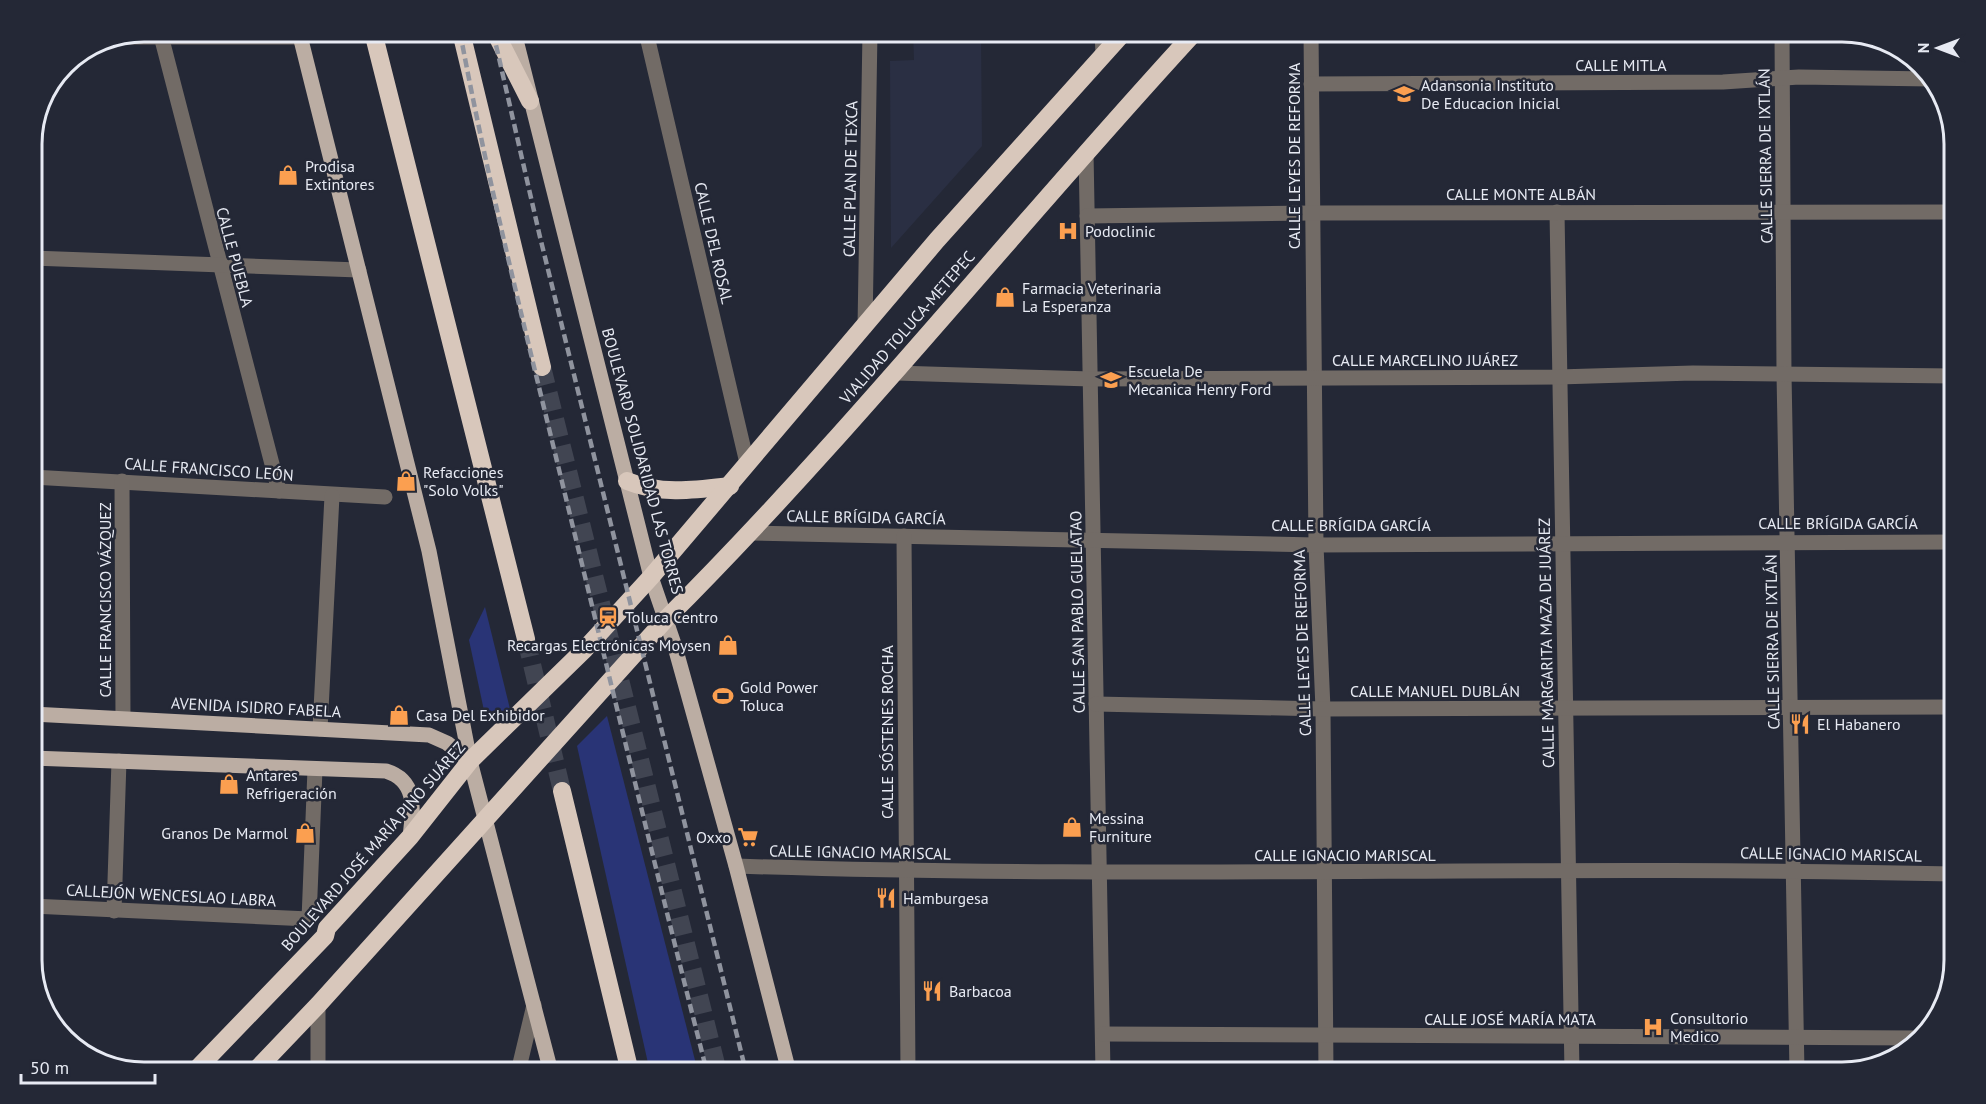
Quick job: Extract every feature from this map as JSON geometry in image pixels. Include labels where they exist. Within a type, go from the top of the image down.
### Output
[{"type":"highway","points":[[376,42],[526,639]]},
{"type":"highway","points":[[463,42],[542,367]]},
{"type":"highway","points":[[500,42],[530,101]]},
{"type":"highway","name":"VIALIDAD TOLUCA-METEPEC","points":[[585,649],[730,486],[747,463],[937,240],[1114,42]]},
{"type":"highway","name":"VIALIDAD TOLUCA-METEPEC","points":[[485,818],[665,620],[749,533],[896,373],[974,279],[1186,42]]},
{"type":"highway","points":[[627,481],[643,487],[664,490],[688,491],[730,486]]},
{"type":"highway","name":"BOULEVARD JOSÉ MARÍA PINO SUÁREZ","points":[[204,1062],[325,936],[327,928],[410,837],[470,761],[585,649]]},
{"type":"highway","points":[[562,791],[628,1062]]},
{"type":"highway","points":[[264,1062],[318,1005],[485,818]]},
{"type":"main road","points":[[302,42],[429,551],[470,761],[548,1062]]},
{"type":"main road","name":"BOULEVARD SOLIDARIDAD LAS TORRES","points":[[516,42],[651,577],[675,647],[736,866],[786,1062]]},
{"type":"main road","name":"AVENIDA ISIDRO FABELA","points":[[42,714],[429,735],[447,743],[470,761]]},
{"type":"main road","points":[[42,758],[315,769],[371,769],[395,774],[408,787],[413,799],[410,837]]},
{"type":"street","name":"CALLE PUEBLA","points":[[162,42],[279,491]]},
{"type":"street","name":"CALLE DEL ROSAL","points":[[648,42],[747,463]]},
{"type":"street","name":"CALLE PLAN DE TEXCA","points":[[865,327],[870,42]]},
{"type":"street","points":[[1102,42],[1102,54]]},
{"type":"street","name":"CALLE LEYES DE REFORMA","points":[[1311,42],[1316,545],[1323,708],[1326,1062]]},
{"type":"street","name":"CALLE SIERRA DE IXTLÁN","points":[[1782,42],[1784,374],[1789,541],[1797,1062]]},
{"type":"street","name":"CALLE MITLA","points":[[1311,84],[1711,82],[1782,78],[1920,79]]},
{"type":"street","name":"CALLE SAN PABLO GUELATAO","points":[[1086,152],[1095,542],[1103,1062]]},
{"type":"street","name":"CALLE MARGARITA MAZA DE JUÁREZ","points":[[1557,212],[1558,377],[1567,709],[1572,1062]]},
{"type":"street","name":"CALLE MONTE ALBÁN","points":[[1087,216],[1312,213],[1944,212]]},
{"type":"street","points":[[42,258],[359,270]]},
{"type":"street","name":"CALLE MARCELINO JUÁREZ","points":[[896,373],[1091,379],[1558,377],[1693,373],[1944,376]]},
{"type":"street","name":"CALLE FRANCISCO LEÓN","points":[[42,477],[332,496],[385,497]]},
{"type":"street","name":"CALLE FRANCISCO VÁZQUEZ","points":[[122,481],[123,718]]},
{"type":"street","points":[[320,729],[332,496]]},
{"type":"street","name":"CALLE BRÍGIDA GARCÍA","points":[[749,533],[1316,545],[1562,542],[1944,542]]},
{"type":"street","name":"CALLE SÓSTENES ROCHA","points":[[904,536],[908,1062]]},
{"type":"street","name":"CALLE MANUEL DUBLÁN","points":[[1096,704],[1567,709],[1944,706]]},
{"type":"street","points":[[114,911],[118,761]]},
{"type":"street","name":"CALLEJÓN WENCESLAO LABRA","points":[[42,907],[309,919],[315,769]]},
{"type":"street","name":"CALLE IGNACIO MARISCAL","points":[[736,866],[905,872],[1325,874],[1794,870],[1944,874]]},
{"type":"street","points":[[318,1005],[318,1062]]},
{"type":"street","points":[[520,1062],[534,1005]]},
{"type":"street","name":"CALLE JOSÉ MARÍA MATA","points":[[1102,1034],[1907,1038]]},
{"type":"shaded area","points":[[913,42],[981,42],[982,146],[891,248],[890,61],[914,60]]},
{"type":"shaded area","points":[[485,607],[510,709],[486,720],[469,640]]},
{"type":"shaded area","points":[[607,716],[695,1062],[648,1062],[577,746]]},
{"type":"tunnel","points":[[542,367],[716,1062]]},
{"type":"tunnel","points":[[526,639],[562,791]]},
{"type":"railway","points":[[462,42],[521,314],[705,1062]]},
{"type":"railway","points":[[495,42],[540,237],[744,1062]]},
{"type":"place","name":"Adansonia Instituto De Educacion Inicial","points":[[1404,94]]},
{"type":"place","name":"Prodisa Extintores","points":[[288,175]]},
{"type":"place","name":"Podoclinic","points":[[1068,231]]},
{"type":"place","name":"Farmacia Veterinaria La Esperanza","points":[[1005,297]]},
{"type":"place","name":"Escuela De Mecanica Henry Ford","points":[[1111,380]]},
{"type":"place","name":"Refacciones \"Solo Volks\"","points":[[406,481]]},
{"type":"place","name":"Toluca Centro","points":[[608,617]]},
{"type":"place","name":"Recargas Electrónicas Moysen","points":[[728,645]]},
{"type":"place","name":"Gold Power Toluca","points":[[723,696]]},
{"type":"place","name":"Casa Del Exhibidor","points":[[399,715]]},
{"type":"place","name":"El Habanero","points":[[1800,724]]},
{"type":"place","name":"Antares Refrigeración","points":[[229,784]]},
{"type":"place","name":"Messina Furniture","points":[[1072,827]]},
{"type":"place","name":"Granos De Marmol","points":[[305,833]]},
{"type":"place","name":"Oxxo","points":[[748,837]]},
{"type":"place","name":"Hamburgesa","points":[[886,898]]},
{"type":"place","name":"Barbacoa","points":[[932,991]]},
{"type":"place","name":"Consultorio Medico","points":[[1653,1027]]}]
